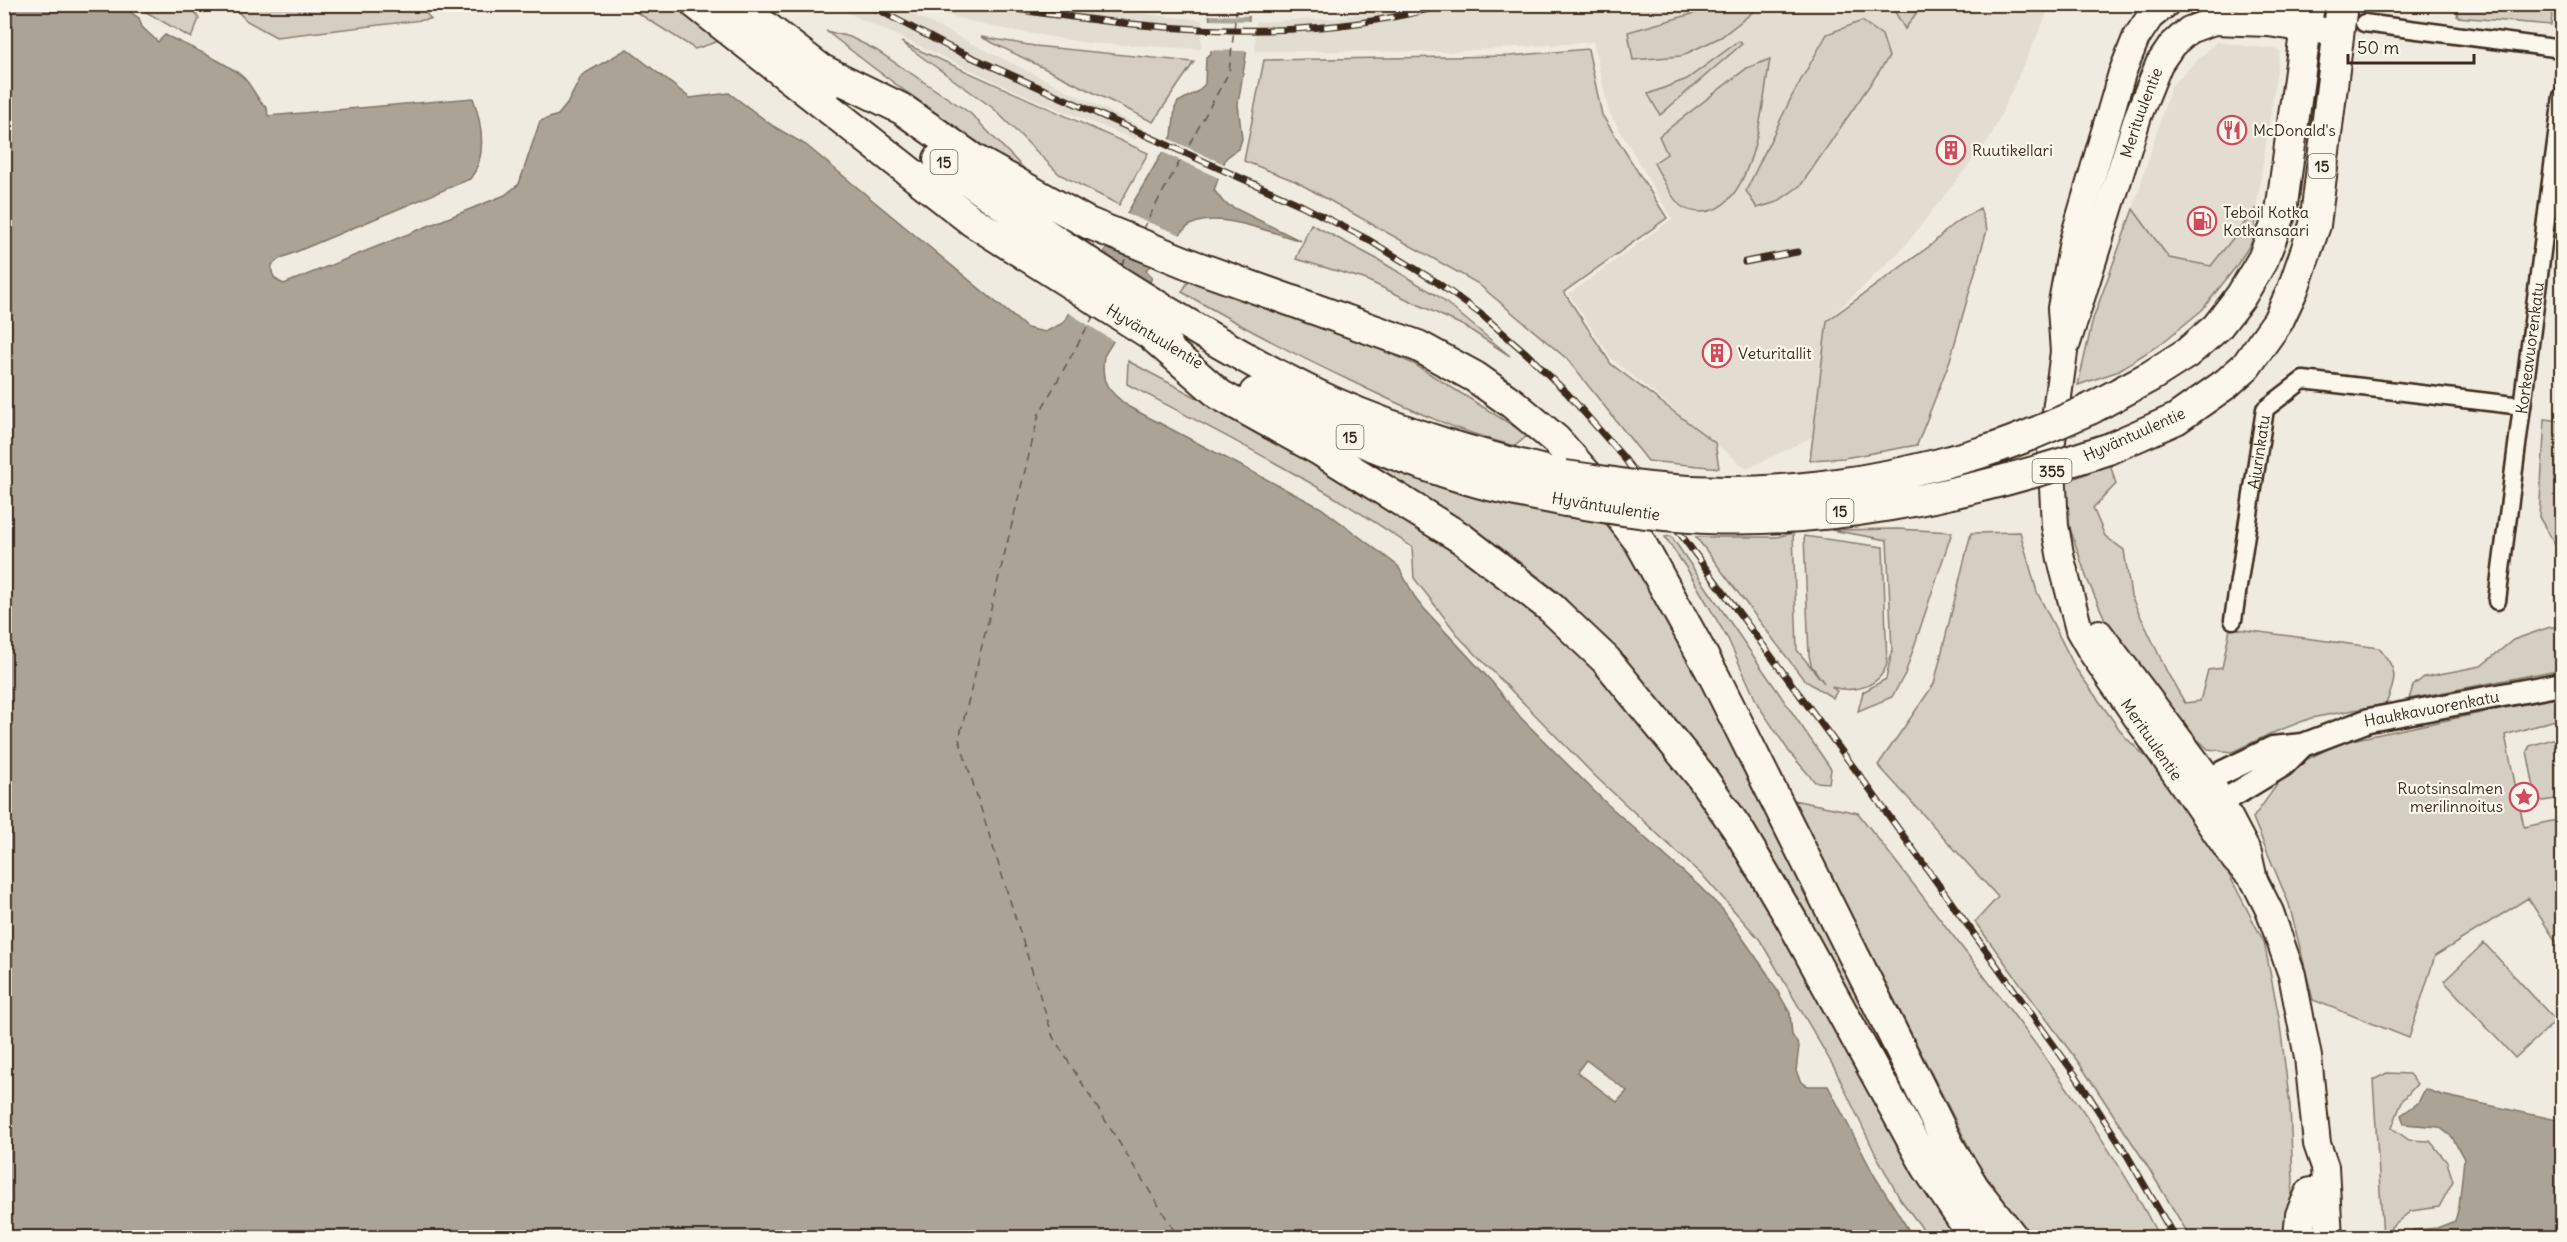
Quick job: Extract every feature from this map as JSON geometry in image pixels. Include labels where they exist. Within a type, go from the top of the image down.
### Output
[{"type":"highway","name":"Hyväntuulentie","points":[[696,4],[972,221],[1063,263],[1158,322],[1250,360],[1332,402],[1399,429],[1479,455],[1565,489],[1666,515],[1793,515],[1921,500],[1977,488],[2037,473],[2108,449],[2176,419],[2219,389],[2246,366],[2278,321],[2294,290],[2315,225],[2348,20]]},
{"type":"highway","name":"Hyväntuulentie","points":[[736,4],[986,193],[1063,263]]},
{"type":"highway","name":"Hyväntuulentie","points":[[1565,489],[1777,491],[1914,470],[1977,454],[2029,436],[2090,409],[2151,376],[2187,352],[2217,327],[2241,296],[2263,259],[2281,212],[2308,16]]},
{"type":"highway","points":[[820,69],[902,109],[973,159],[1088,223],[1194,266],[1418,346],[1475,377],[1512,403],[1556,440],[1597,486],[1640,542],[1674,601],[1721,689],[1951,1150],[1974,1188],[2013,1238]]},
{"type":"highway","points":[[1158,322],[1220,395],[1321,451],[1461,538],[1550,607],[1606,660],[1700,775],[1739,831],[1792,921],[1927,1167],[1976,1238]]},
{"type":"highway","points":[[2299,1238],[2301,1215],[2311,1193]]},
{"type":"main road","name":"Merituulentie","points":[[2166,4],[2150,17],[2136,38],[2122,73],[2073,241],[2061,308],[2064,352],[2051,448],[2055,526],[2079,630],[2091,651],[2235,860],[2254,880]]},
{"type":"main road","name":"Merituulentie","points":[[2064,352],[2078,314],[2139,116],[2158,64],[2172,45],[2189,30],[2214,21],[2308,16],[2348,20]]},
{"type":"main road","name":"Merituulentie","points":[[2069,588],[2119,663],[2185,744],[2209,779],[2248,853],[2254,880],[2270,912],[2292,975],[2308,1057],[2317,1144],[2325,1167],[2329,1238]]},
{"type":"main road","name":"Haukkavuorenkatu","points":[[2209,779],[2273,748],[2304,745],[2369,720],[2562,684]]},
{"type":"main road","name":"Haukkavuorenkatu","points":[[2222,802],[2283,765],[2304,745]]},
{"type":"main road","points":[[2209,779],[2197,802],[2222,802]]},
{"type":"main road","name":"Merituulentie","points":[[2312,1238],[2312,1169],[2317,1144]]},
{"type":"street","points":[[2348,20],[2562,49]]},
{"type":"street","name":"Korkeavuorenkatu","points":[[2497,601],[2522,406],[2558,160],[2562,96]]},
{"type":"street","name":"Ajurinkatu","points":[[2233,621],[2265,409],[2302,380],[2522,406]]},
{"type":"shaded area","points":[[5,4],[120,5],[139,18],[142,27],[158,42],[165,35],[237,72],[267,108],[268,116],[473,98],[482,140],[476,170],[470,179],[279,259],[272,265],[272,272],[278,281],[284,284],[505,195],[519,184],[540,121],[558,115],[567,104],[582,75],[627,49],[690,98],[729,93],[773,126],[806,145],[1027,328],[1045,332],[1063,323],[1172,136],[1175,108],[1178,102],[1197,92],[1205,84],[1206,57],[1211,54],[1209,5],[1250,5],[1246,55],[1238,104],[1242,139],[1239,148],[1226,158],[1214,190],[1224,203],[1301,241],[1226,221],[1197,222],[1186,228],[1175,241],[1160,267],[1153,262],[1146,270],[1152,278],[1104,356],[1103,373],[1107,386],[1129,407],[1321,508],[1398,566],[1417,601],[1492,682],[1521,718],[1606,803],[1723,910],[1767,973],[1790,1013],[1792,1035],[1799,1046],[1796,1071],[1801,1082],[1808,1086],[1828,1086],[1874,1175],[1913,1237],[5,1238]],"holes":[[[1586,1060],[1627,1091],[1617,1102],[1577,1072]]]},
{"type":"shaded area","points":[[1047,4],[1202,20],[1201,49],[1086,43],[993,27],[910,5]]},
{"type":"shaded area","points":[[2459,4],[2553,5],[2551,25],[2457,17]]},
{"type":"shaded area","points":[[134,5],[191,5],[199,19],[191,38]]},
{"type":"shaded area","points":[[231,5],[418,5],[431,19],[276,37],[247,21]]},
{"type":"shaded area","points":[[625,5],[674,5],[722,40],[695,49]]},
{"type":"shaded area","points":[[831,5],[894,5],[1143,128],[1136,140],[1036,100]]},
{"type":"shaded area","points":[[1395,5],[2051,5],[1990,138],[1903,248],[1827,321],[1814,436],[1747,469],[1611,358],[1569,294],[1672,219],[1609,112],[1593,42],[1447,52],[1255,51],[1256,22],[1340,18]]},
{"type":"shaded area","points":[[1714,5],[1762,5],[1721,37],[1681,56],[1633,60],[1628,32],[1699,12]]},
{"type":"shaded area","points":[[1891,5],[1922,5],[1905,29]]},
{"type":"shaded area","points":[[1862,21],[1882,35],[1889,57],[1801,185],[1777,202],[1757,208],[1746,191],[1792,96],[1827,34]]},
{"type":"shaded area","points":[[826,31],[850,37],[876,50],[970,113],[1035,180],[877,71]]},
{"type":"shaded area","points":[[981,37],[1035,46],[1194,62],[1153,122]]},
{"type":"shaded area","points":[[1739,41],[1742,44],[1660,115],[1648,94],[1687,79]]},
{"type":"shaded area","points":[[901,42],[1148,153],[1119,205],[1059,174],[993,108]]},
{"type":"shaded area","points":[[2216,42],[2280,50],[2256,209],[2211,266],[2169,258],[2133,209],[2171,86]]},
{"type":"shaded area","points":[[1588,49],[1602,115],[1667,218],[1564,292],[1611,364],[1715,443],[1719,468],[1648,461],[1567,359],[1477,283],[1295,181],[1244,161],[1264,60],[1510,56]]},
{"type":"shaded area","points":[[1770,59],[1753,150],[1745,174],[1734,193],[1720,207],[1702,212],[1683,207],[1670,192],[1654,163],[1667,154],[1659,136],[1747,68]]},
{"type":"shaded area","points":[[1980,208],[1987,230],[1950,360],[1917,445],[1844,458],[1810,460],[1827,321],[1931,245],[1952,225]]},
{"type":"shaded area","points":[[2133,209],[2169,258],[2211,266],[2256,209],[2255,237],[2235,268],[2202,310],[2162,343],[2116,372],[2078,385],[2093,319]]},
{"type":"shaded area","points":[[1311,224],[1377,259],[1438,296],[1510,356],[1466,327],[1364,279],[1296,259]]},
{"type":"shaded area","points":[[1189,280],[1348,336],[1414,364],[1528,435],[1515,446],[1453,427],[1396,403],[1290,351],[1182,292]]},
{"type":"shaded area","points":[[1128,361],[1327,467],[1503,580],[1614,683],[1732,840],[1938,1210],[1960,1237],[1929,1237],[1900,1199],[1835,1069],[1760,940],[1705,878],[1595,776],[1461,639],[1414,578],[1412,547],[1308,482],[1127,384]]},
{"type":"shaded area","points":[[2545,419],[2562,421],[2562,556],[2539,517]]},
{"type":"shaded area","points":[[1366,462],[1485,499],[1616,524],[1659,596],[1944,1158],[1938,1163],[1771,853],[1723,781],[1672,714],[1563,596],[1500,547]]},
{"type":"shaded area","points":[[2110,464],[2116,484],[2093,508],[2105,536],[2124,550],[2131,596],[2168,674],[2185,703],[2200,701],[2208,670],[2222,668],[2230,628],[2379,648],[2390,663],[2394,674],[2386,704],[2311,718],[2232,752],[2208,749],[2187,730],[2108,626],[2087,579],[2069,525],[2066,482]]},
{"type":"shaded area","points":[[1898,529],[1952,532],[1905,674],[1892,697],[1858,711],[1863,692],[1886,679],[1892,651],[1887,540],[1831,530]]},
{"type":"shaded area","points":[[2020,532],[2037,592],[2076,669],[2125,737],[2165,775],[2215,848],[2264,942],[2279,1017],[2290,1106],[2293,1182],[2287,1237],[2190,1237],[2143,1159],[2081,1066],[1975,922],[1998,897],[1878,765],[1934,684],[1971,533]]},
{"type":"shaded area","points":[[1793,533],[1797,650],[1824,683],[1811,665],[1809,655],[1804,536],[1883,547],[1887,664],[1878,679],[1864,687],[1839,689],[1831,687],[1837,691],[1833,698],[1804,680],[1696,537],[1777,537]]},
{"type":"shaded area","points":[[1671,536],[1831,769],[1829,783],[1815,782],[1790,753],[1758,705],[1728,639],[1687,569],[1665,537]]},
{"type":"shaded area","points":[[2550,627],[2562,627],[2562,669],[2409,699],[2413,686],[2424,677],[2481,666],[2513,640]]},
{"type":"shaded area","points":[[2562,696],[2562,718],[2505,735],[2524,827],[2562,819],[2562,951],[2528,898],[2435,956],[2409,1038],[2313,1000],[2289,904],[2253,818],[2289,768],[2342,742]]},
{"type":"shaded area","points":[[2562,736],[2562,798],[2543,801],[2536,798],[2527,751],[2530,746]]},
{"type":"shaded area","points":[[1793,800],[1858,813],[1984,975],[2061,1080],[2113,1157],[2159,1237],[2036,1237],[2014,1217],[1977,1163]]},
{"type":"shaded area","points":[[2484,943],[2556,1021],[2515,1058],[2444,981]]},
{"type":"shaded area","points":[[2387,1073],[2409,1074],[2417,1084],[2402,1101],[2392,1128],[2409,1140],[2430,1141],[2447,1162],[2453,1181],[2439,1207],[2411,1211],[2391,1227],[2389,1237],[2383,1238],[2373,1080]]},
{"type":"shaded area","points":[[2425,1089],[2442,1095],[2562,1121],[2562,1237],[2397,1237],[2414,1230],[2437,1228],[2455,1221],[2459,1207],[2464,1159],[2452,1137],[2439,1127],[2404,1124],[2401,1115],[2418,1103]]},
{"type":"pier","points":[[1206,4],[1253,4],[1252,16],[1205,15]]},
{"type":"pier","points":[[1205,20],[1251,21],[1249,51],[1208,50],[1208,23]]},
{"type":"pier","points":[[1167,138],[1226,165],[1221,179],[1160,151]]},
{"type":"pier","points":[[1124,213],[1184,236],[1166,264],[1108,240]]},
{"type":"pier","points":[[1100,254],[1151,285],[1115,342],[1066,311]]},
{"type":"ferry route","points":[[1142,230],[1229,72],[1237,4]]},
{"type":"ferry route","points":[[1121,266],[1128,255]]},
{"type":"ferry route","points":[[1094,315],[1039,414],[959,739],[1053,1037],[1179,1238]]},
{"type":"railway","points":[[867,4],[949,47],[1301,205],[1367,239],[1435,281],[1482,315],[1526,353],[1567,393],[1624,458],[1866,784],[2076,1076],[2127,1155],[2175,1238]]},
{"type":"railway","points":[[990,4],[1012,9],[1126,23],[1218,30],[1311,28],[1357,23],[1447,4]]},
{"type":"railway","points":[[1745,262],[1797,252]]},
{"type":"place","name":"McDonald's","points":[[2232,130]]},
{"type":"place","name":"Ruutikellari","points":[[1951,150]]},
{"type":"place","name":"Teboil Kotka Kotkansaari","points":[[2202,221]]},
{"type":"place","name":"Veturitallit","points":[[1717,353]]},
{"type":"place","name":"Ruotsinsalmen merilinnoitus","points":[[2524,797]]}]
